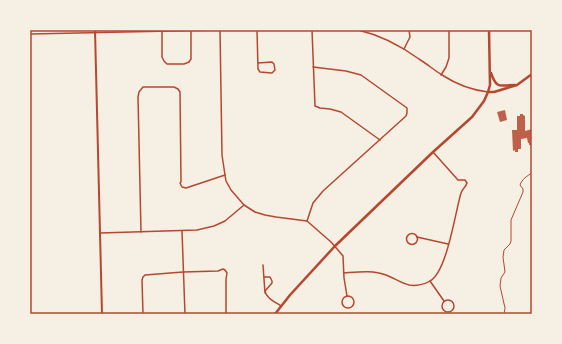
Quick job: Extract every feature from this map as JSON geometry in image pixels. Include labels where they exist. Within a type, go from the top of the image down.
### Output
[{"type":"main road","points":[[275,314],[290,294],[335,246],[433,152],[472,117],[484,101],[490,84],[489,30]]},
{"type":"main road","points":[[490,71],[494,81],[499,86],[517,85]]},
{"type":"main road","points":[[488,92],[494,92],[517,85],[532,74]]},
{"type":"street","points":[[30,34],[95,31],[219,30],[222,155],[226,181],[231,190],[244,205],[255,212],[265,215],[307,221],[335,246],[343,256],[347,296],[344,298],[343,304],[347,308],[354,305],[354,299],[351,296],[347,296]]},
{"type":"street","points":[[257,30],[258,69],[260,72],[272,72],[275,70],[272,62],[258,63]]},
{"type":"street","points":[[312,30],[315,106],[341,112],[380,140]]},
{"type":"street","points":[[358,30],[385,39],[404,49],[419,58],[441,75],[464,87],[477,91],[488,92]]},
{"type":"street","points":[[404,49],[410,37],[409,30]]},
{"type":"street","points":[[441,75],[449,58],[449,30]]},
{"type":"street","points":[[95,31],[102,314]]},
{"type":"street","points":[[162,31],[162,57],[166,64],[184,64],[189,62],[191,59],[191,31]]},
{"type":"street","points":[[307,221],[313,203],[323,191],[406,116],[407,113],[407,108],[361,75],[346,71],[313,67]]},
{"type":"street","points":[[140,232],[138,97],[139,92],[143,87],[174,87],[180,92],[180,183],[182,187],[186,188],[225,175]]},
{"type":"street","points":[[344,273],[375,272],[411,285],[418,285],[430,281],[436,275],[441,268],[461,193],[467,183],[465,180],[458,180],[433,152]]},
{"type":"street","points":[[100,232],[197,230],[225,221],[244,205]]},
{"type":"street","points":[[182,231],[185,314]]},
{"type":"street","points":[[417,237],[418,241],[415,244],[412,245],[407,242],[407,238],[410,234],[448,244]]},
{"type":"street","points":[[263,265],[264,291],[267,296],[281,306]]},
{"type":"street","points":[[142,314],[142,288],[143,277],[145,275],[218,271],[223,269],[227,274],[226,314]]},
{"type":"street","points":[[264,277],[269,277],[272,280],[272,283],[265,291],[267,296]]},
{"type":"street","points":[[430,281],[444,301]]},
{"type":"street","points":[[448,300],[453,302],[454,307],[448,312],[443,309],[442,306],[444,301],[448,300]]},
{"type":"path","points":[[504,314],[505,308],[500,286],[501,278],[505,272],[503,257],[504,250],[511,241],[512,220],[523,192],[520,185],[521,181],[532,173]]},
{"type":"building","points":[[505,110],[507,120],[500,122],[497,112]]},
{"type":"building","points":[[520,114],[525,116],[525,131],[532,129],[532,145],[529,145],[527,138],[521,139],[521,149],[518,149],[518,152],[515,152],[515,150],[513,151],[512,130],[517,130],[517,116],[520,116]]}]
